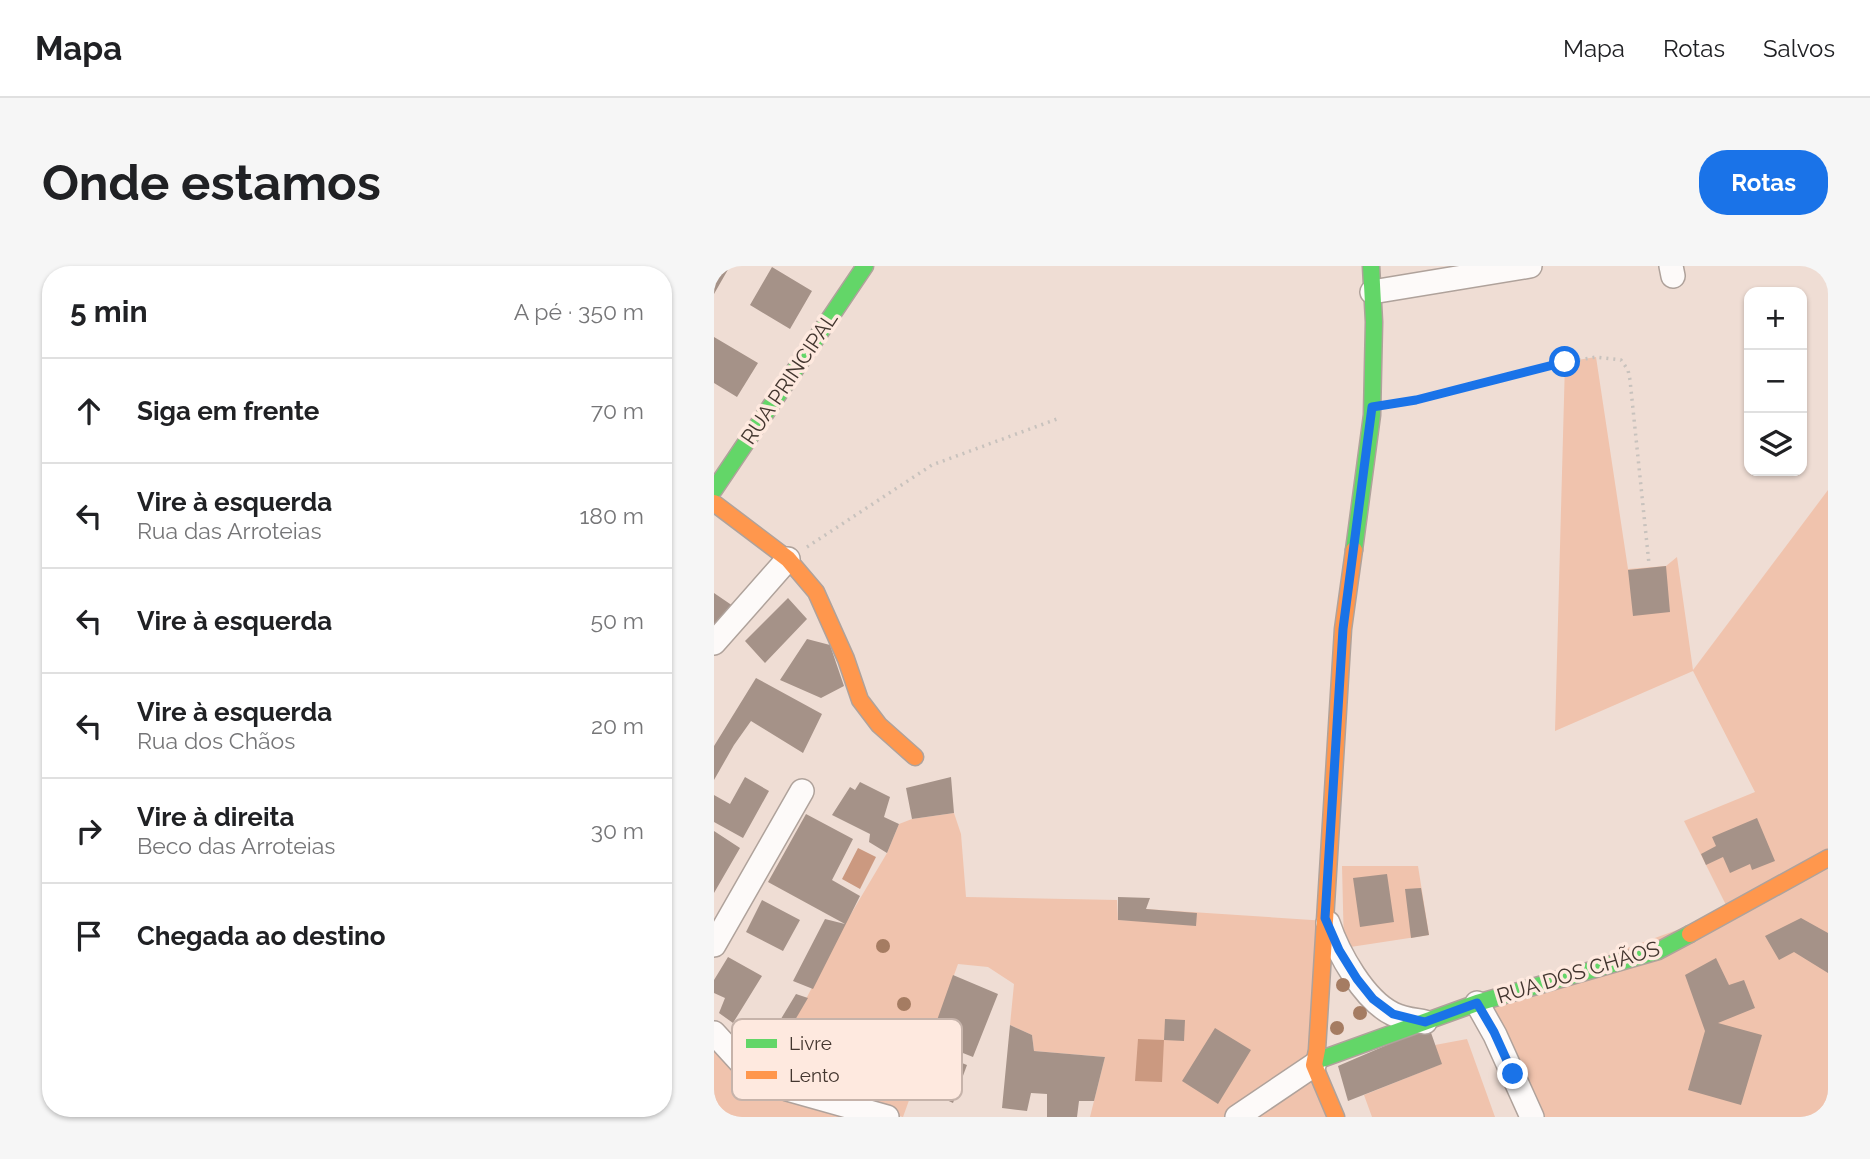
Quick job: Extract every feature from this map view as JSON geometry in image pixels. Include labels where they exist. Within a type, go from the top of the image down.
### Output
[{"type":"street","name":"RUA PRINCIPAL","points":[[714,489],[864,266]]},
{"type":"street","points":[[1336,1117],[1315,1063],[1343,629],[1372,407],[1374,322],[1371,266]]},
{"type":"street","points":[[1372,292],[1530,266]]},
{"type":"street","points":[[714,503],[788,559],[816,592],[846,659],[860,700],[878,724],[915,757]]},
{"type":"street","points":[[714,643],[788,559]]},
{"type":"street","points":[[714,945],[802,791]]},
{"type":"street","name":"RUA DOS CHÃOS","points":[[1237,1117],[1315,1063],[1477,1003],[1658,951],[1828,858]]},
{"type":"street","points":[[1325,918],[1348,966],[1373,999],[1393,1014],[1425,1022]]},
{"type":"street","points":[[1477,1003],[1494,1032],[1532,1117]]},
{"type":"street","points":[[714,1033],[732,1053]]},
{"type":"street","points":[[826,1100],[887,1117]]},
{"type":"path","points":[[1372,407],[1416,400],[1545,366],[1596,357],[1621,360],[1628,370],[1650,564]]},
{"type":"path","points":[[788,559],[932,465],[1057,419]]},
{"type":"shaded area","points":[[1596,357],[1628,569],[1666,566],[1677,557],[1693,670],[1828,490],[1828,1117],[1532,1117],[1477,1003],[1729,911],[1684,821],[1755,792],[1693,671],[1555,731],[1565,362]]},
{"type":"shaded area","points":[[954,813],[961,834],[966,897],[1117,900],[1118,920],[1141,921],[1145,909],[1327,921],[1319,1029],[1336,1117],[1090,1117],[1105,1057],[1034,1051],[1032,1035],[1010,1025],[1014,984],[988,967],[958,964],[938,1019],[796,1019],[845,924],[887,853],[899,824],[912,819]]},
{"type":"shaded area","points":[[858,848],[876,857],[860,889],[842,879]]},
{"type":"shaded area","points":[[1342,866],[1418,866],[1429,935],[1344,948]]},
{"type":"shaded area","points":[[1138,1039],[1164,1040],[1162,1082],[1135,1081]]},
{"type":"shaded area","points":[[1467,1039],[1495,1117],[1372,1117],[1364,1095],[1441,1064],[1435,1045]]},
{"type":"shaded area","points":[[714,1045],[732,1054],[732,1100],[826,1100],[860,1117],[714,1117]]},
{"type":"shaded area","points":[[847,1100],[909,1100],[903,1117]]},
{"type":"building","points":[[714,266],[730,266],[714,294]]},
{"type":"building","points":[[772,267],[812,291],[790,329],[750,305]]},
{"type":"building","points":[[714,337],[758,363],[737,397],[714,383]]},
{"type":"building","points":[[1666,566],[1670,612],[1633,616],[1628,570]]},
{"type":"building","points":[[714,593],[733,606],[719,625],[714,625]]},
{"type":"building","points":[[788,598],[807,619],[765,663],[745,641]]},
{"type":"building","points":[[807,639],[830,645],[844,686],[821,698],[780,680]]},
{"type":"building","points":[[756,678],[822,714],[803,753],[751,721],[714,780],[714,746]]},
{"type":"building","points":[[745,777],[769,791],[743,838],[714,822],[714,795],[730,804]]},
{"type":"building","points":[[951,777],[954,813],[912,819],[906,788]]},
{"type":"building","points":[[860,782],[890,797],[884,817],[899,824],[887,853],[869,842],[870,834],[832,815],[850,787],[855,790]]},
{"type":"building","points":[[806,814],[853,839],[832,880],[860,896],[813,989],[793,981],[825,919],[845,924],[768,882]]},
{"type":"building","points":[[1757,818],[1775,861],[1752,870],[1750,864],[1730,873],[1723,857],[1706,865],[1701,854],[1716,846],[1712,837]]},
{"type":"building","points":[[714,831],[740,848],[714,893]]},
{"type":"building","points":[[1387,874],[1394,922],[1360,927],[1353,878]]},
{"type":"building","points":[[1421,888],[1429,935],[1411,938],[1405,889]]},
{"type":"building","points":[[1118,897],[1150,898],[1146,909],[1197,913],[1196,926],[1118,920]]},
{"type":"building","points":[[762,900],[800,920],[783,951],[746,932]]},
{"type":"building","points":[[1801,918],[1828,933],[1828,973],[1794,952],[1779,960],[1765,936]]},
{"type":"building","points":[[728,957],[762,976],[732,1022],[719,1013],[725,998],[714,993],[714,980]]},
{"type":"building","points":[[1716,958],[1729,985],[1744,980],[1755,1008],[1718,1023],[1762,1035],[1741,1105],[1688,1090],[1705,1031],[1685,975]]},
{"type":"building","points":[[953,975],[998,994],[973,1057],[962,1053],[962,1019],[937,1019]]},
{"type":"building","points":[[796,994],[808,998],[796,1019],[781,1019]]},
{"type":"building","points":[[1165,1019],[1185,1020],[1184,1041],[1164,1040]]},
{"type":"building","points":[[1010,1025],[1032,1035],[1034,1051],[1105,1057],[1094,1101],[1079,1101],[1077,1117],[1047,1117],[1047,1094],[1031,1093],[1027,1111],[1002,1108]]},
{"type":"building","points":[[1429,1027],[1442,1064],[1348,1101],[1338,1066]]},
{"type":"building","points":[[1215,1028],[1251,1050],[1218,1104],[1182,1081]]},
{"type":"building","points":[[962,1063],[967,1065],[962,1079]]},
{"type":"traffic: fast","points":[[714,490],[865,266]]},
{"type":"traffic: fast","points":[[1354,550],[1372,415],[1374,322],[1371,266]]},
{"type":"traffic: fast","points":[[1316,1061],[1477,1003],[1658,951],[1690,934]]},
{"type":"traffic: slow","points":[[714,503],[788,559],[816,592],[846,659],[860,700],[879,725],[915,757]]},
{"type":"traffic: slow","points":[[1336,1117],[1314,1065],[1343,629],[1354,550]]},
{"type":"traffic: slow","points":[[1690,934],[1828,858]]},
{"type":"route","points":[[1513,1074],[1477,1003],[1425,1022],[1393,1014],[1373,999],[1348,966],[1325,918],[1343,629],[1372,407],[1416,400],[1565,362]]}]
